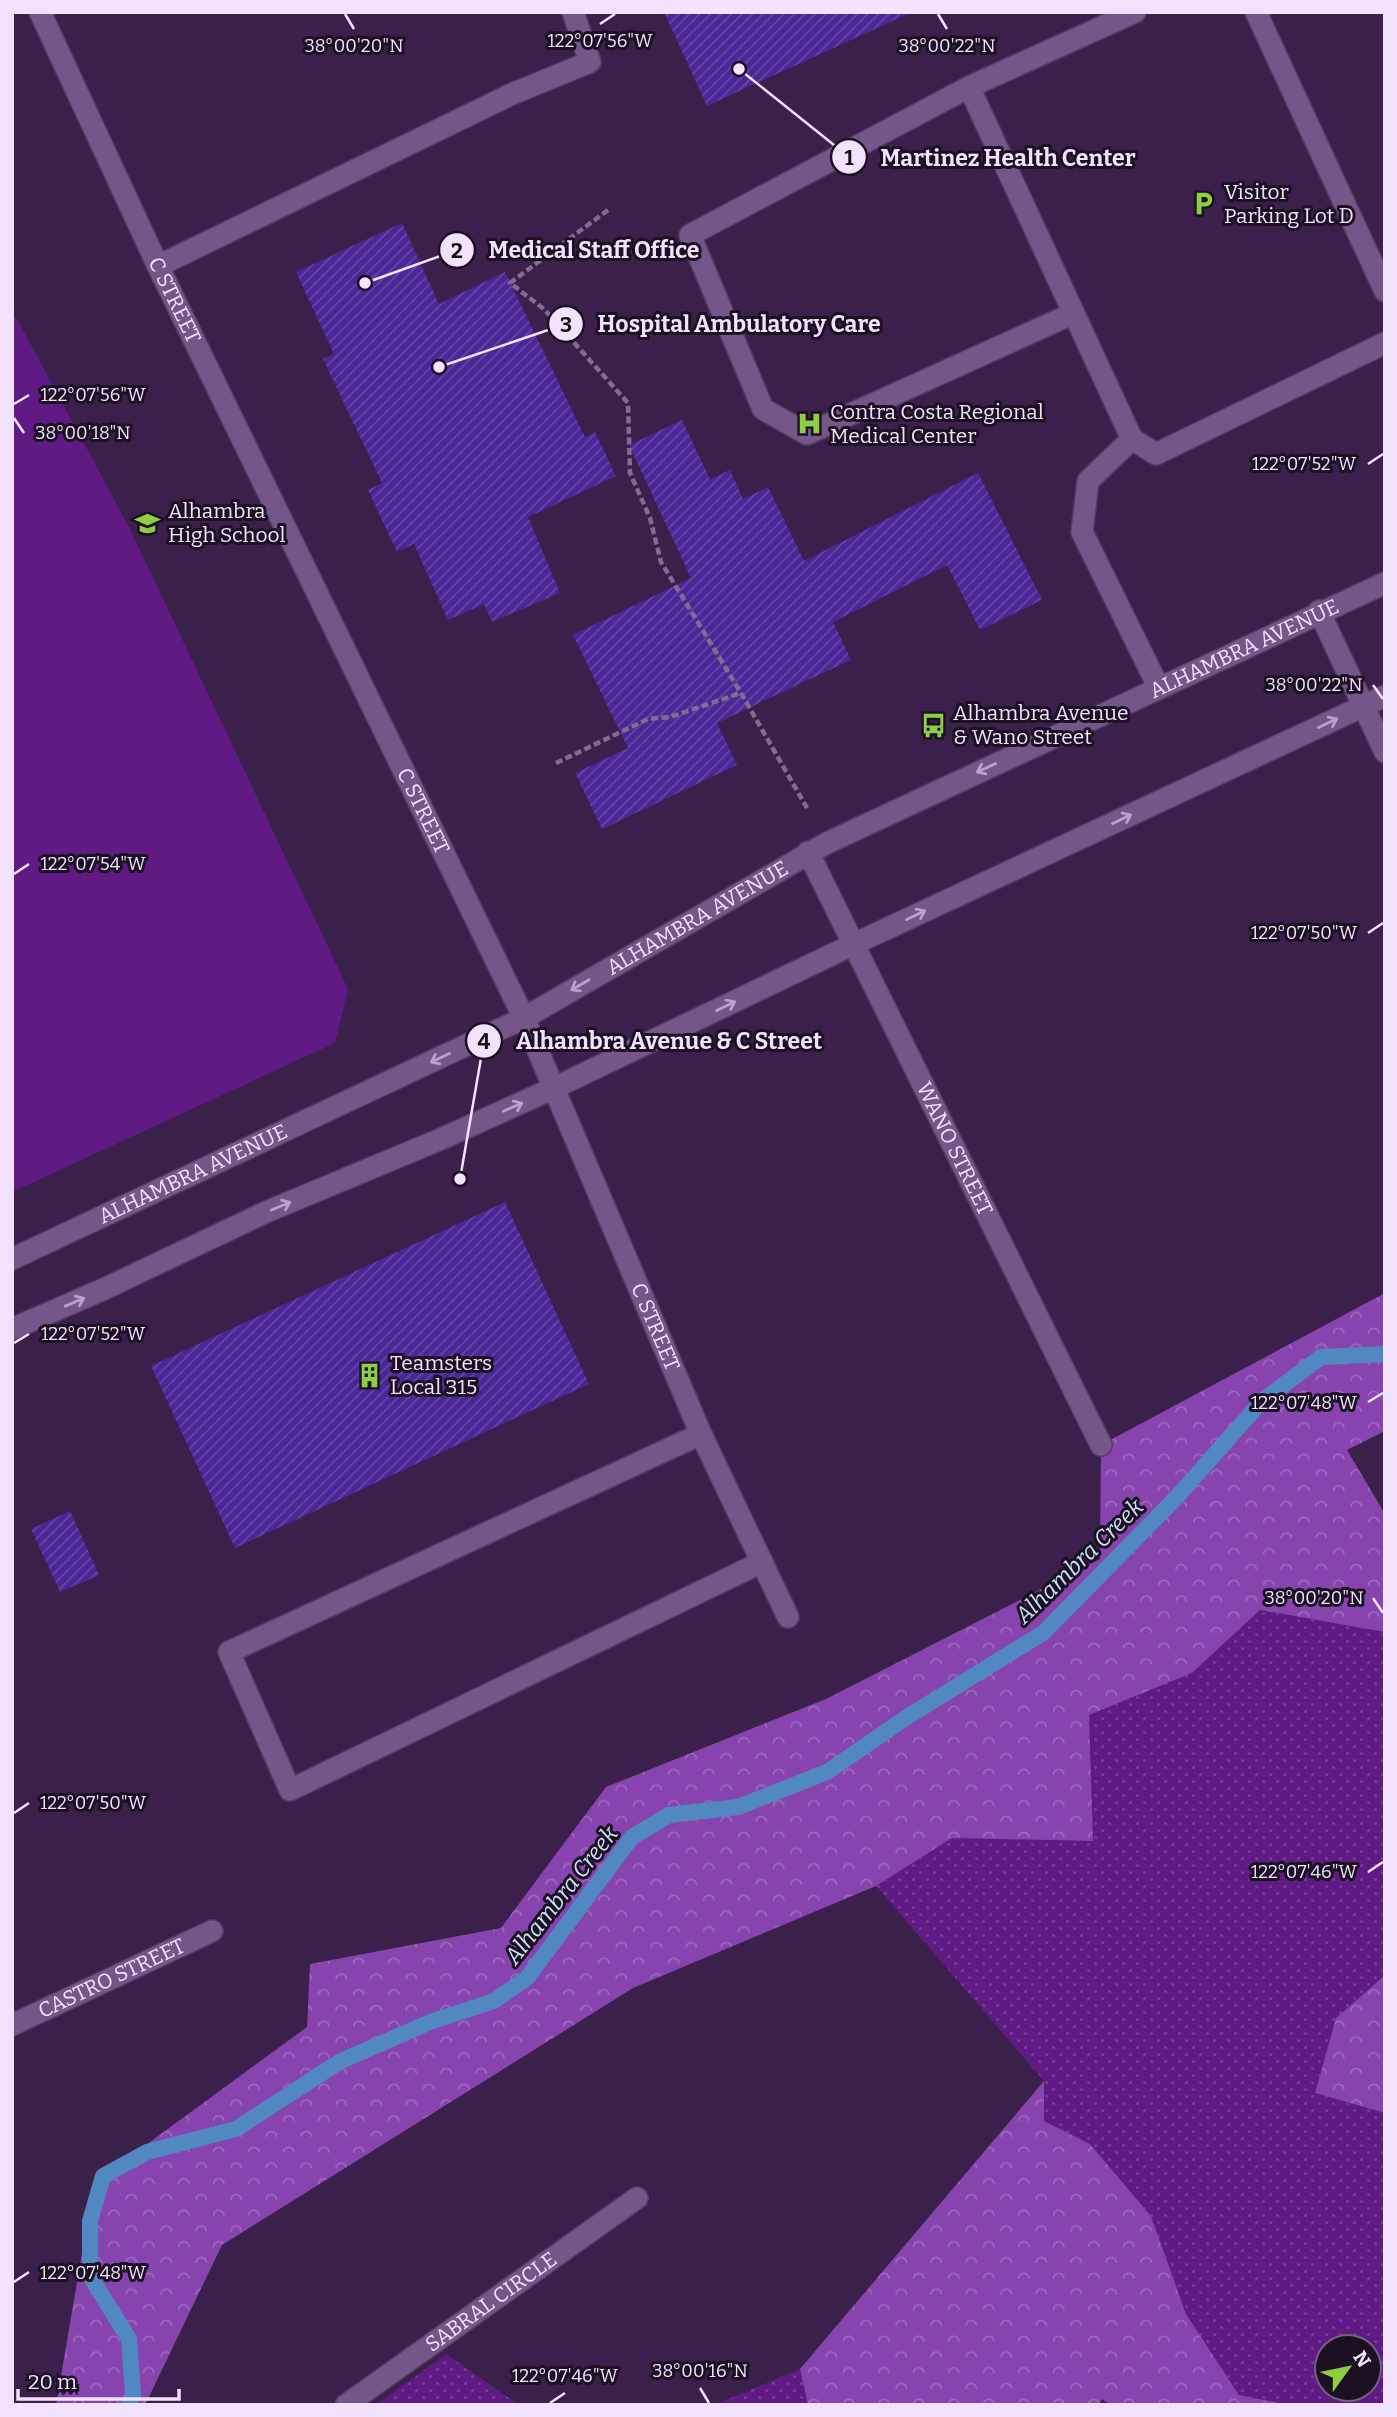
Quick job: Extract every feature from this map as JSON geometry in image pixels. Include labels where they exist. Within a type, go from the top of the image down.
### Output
[{"type":"street","name":"C STREET","points":[[40,12],[158,266],[524,1018],[701,1434],[788,1617]]},
{"type":"street","points":[[158,266],[513,94],[590,62],[573,12]]},
{"type":"street","points":[[1074,313],[807,434],[763,409],[690,235],[969,87],[1135,12]]},
{"type":"street","points":[[1256,12],[1385,290]]},
{"type":"street","points":[[969,87],[1132,439],[1156,454],[1385,343]]},
{"type":"street","points":[[1132,439],[1088,481],[1082,532],[1159,688]]},
{"type":"street","name":"ALHAMBRA AVENUE","points":[[12,1259],[524,1018],[817,847],[1319,611],[1385,583]]},
{"type":"street","points":[[1319,611],[1385,752]]},
{"type":"street","points":[[12,1329],[104,1289],[265,1212],[441,1139],[554,1088],[854,944],[1385,696]]},
{"type":"street","name":"WANO STREET","points":[[817,847],[854,944],[1101,1445]]},
{"type":"street","points":[[701,1434],[229,1652],[290,1790],[762,1562]]},
{"type":"street","name":"CASTRO STREET","points":[[12,2025],[212,1931]]},
{"type":"street","name":"SABRAL CIRCLE","points":[[346,2405],[637,2198]]},
{"type":"path","points":[[608,210],[510,283],[544,309],[628,403],[630,472],[650,519],[661,562],[741,693],[817,847]]},
{"type":"path","points":[[556,763],[648,719],[670,717],[741,693]]},
{"type":"shaded area","points":[[12,316],[17,319],[129,527],[348,989],[335,1043],[12,1192]]},
{"type":"shaded area","points":[[1260,1610],[1385,1632],[1385,1975],[1336,2018],[1315,2093],[1385,2113],[1385,2405],[1288,2405],[1239,2396],[1186,2314],[1151,2216],[1090,2144],[1044,2121],[1044,2081],[876,1886],[952,1838],[1092,1841],[1089,1715],[1192,1673]]},
{"type":"shaded area","points":[[446,2354],[519,2405],[376,2405]]},
{"type":"shaded area","points":[[800,2369],[808,2405],[714,2405]]},
{"type":"green space","points":[[1385,1293],[1385,1431],[1347,1450],[1385,1514],[1385,1632],[1260,1610],[1192,1673],[1089,1715],[1093,1841],[952,1838],[876,1886],[633,1988],[222,2245],[145,2405],[56,2405],[94,2183],[307,2027],[310,1964],[501,1928],[606,1787],[826,1699],[1100,1559],[1101,1445]]},
{"type":"green space","points":[[1385,1975],[1385,2113],[1315,2093],[1336,2018]]},
{"type":"green space","points":[[1044,2081],[1044,2121],[1090,2144],[1151,2216],[1186,2314],[1239,2395],[1288,2405],[1111,2405],[1102,2399],[1099,2405],[808,2405],[800,2369]]},
{"type":"building","points":[[664,12],[912,12],[707,106]]},
{"type":"building","points":[[402,223],[439,304],[505,272],[585,437],[595,432],[616,476],[528,517],[560,593],[492,622],[484,604],[448,620],[414,544],[397,552],[368,490],[382,483],[323,359],[334,354],[296,272]]},
{"type":"building","points":[[682,420],[710,479],[730,470],[743,499],[768,487],[804,561],[978,473],[1042,600],[980,630],[947,565],[833,622],[851,660],[717,723],[737,765],[602,829],[575,773],[628,748],[573,635],[691,578],[629,445]]},
{"type":"building","name":"Teamsters Local 315","points":[[505,1202],[589,1384],[235,1548],[151,1366]]},
{"type":"building","points":[[70,1511],[99,1575],[60,1592],[31,1529]]},
{"type":"waterway","name":"Alhambra Creek","points":[[129,2405],[133,2394],[129,2339],[90,2276],[90,2221],[103,2176],[147,2152],[236,2129],[339,2062],[430,2022],[494,2001],[527,1978],[632,1837],[669,1815],[738,1807],[827,1772],[907,1717],[1043,1633],[1174,1500],[1262,1401],[1321,1357],[1385,1354]]},
{"type":"place","name":"Martinez Health Center","points":[[739,69]]},
{"type":"place","name":"Visitor Parking Lot D","points":[[1204,204]]},
{"type":"place","name":"Medical Staff Office","points":[[365,283]]},
{"type":"place","name":"Hospital Ambulatory Care","points":[[439,367]]},
{"type":"place","name":"Contra Costa Regional Medical Center","points":[[810,424]]},
{"type":"place","name":"Alhambra High School","points":[[148,523]]},
{"type":"place","name":"Alhambra Avenue & Wano Street","points":[[933,725]]},
{"type":"place","name":"Alhambra Avenue & C Street","points":[[460,1179]]},
{"type":"place","name":"Teamsters Local 315","points":[[370,1375]]}]
